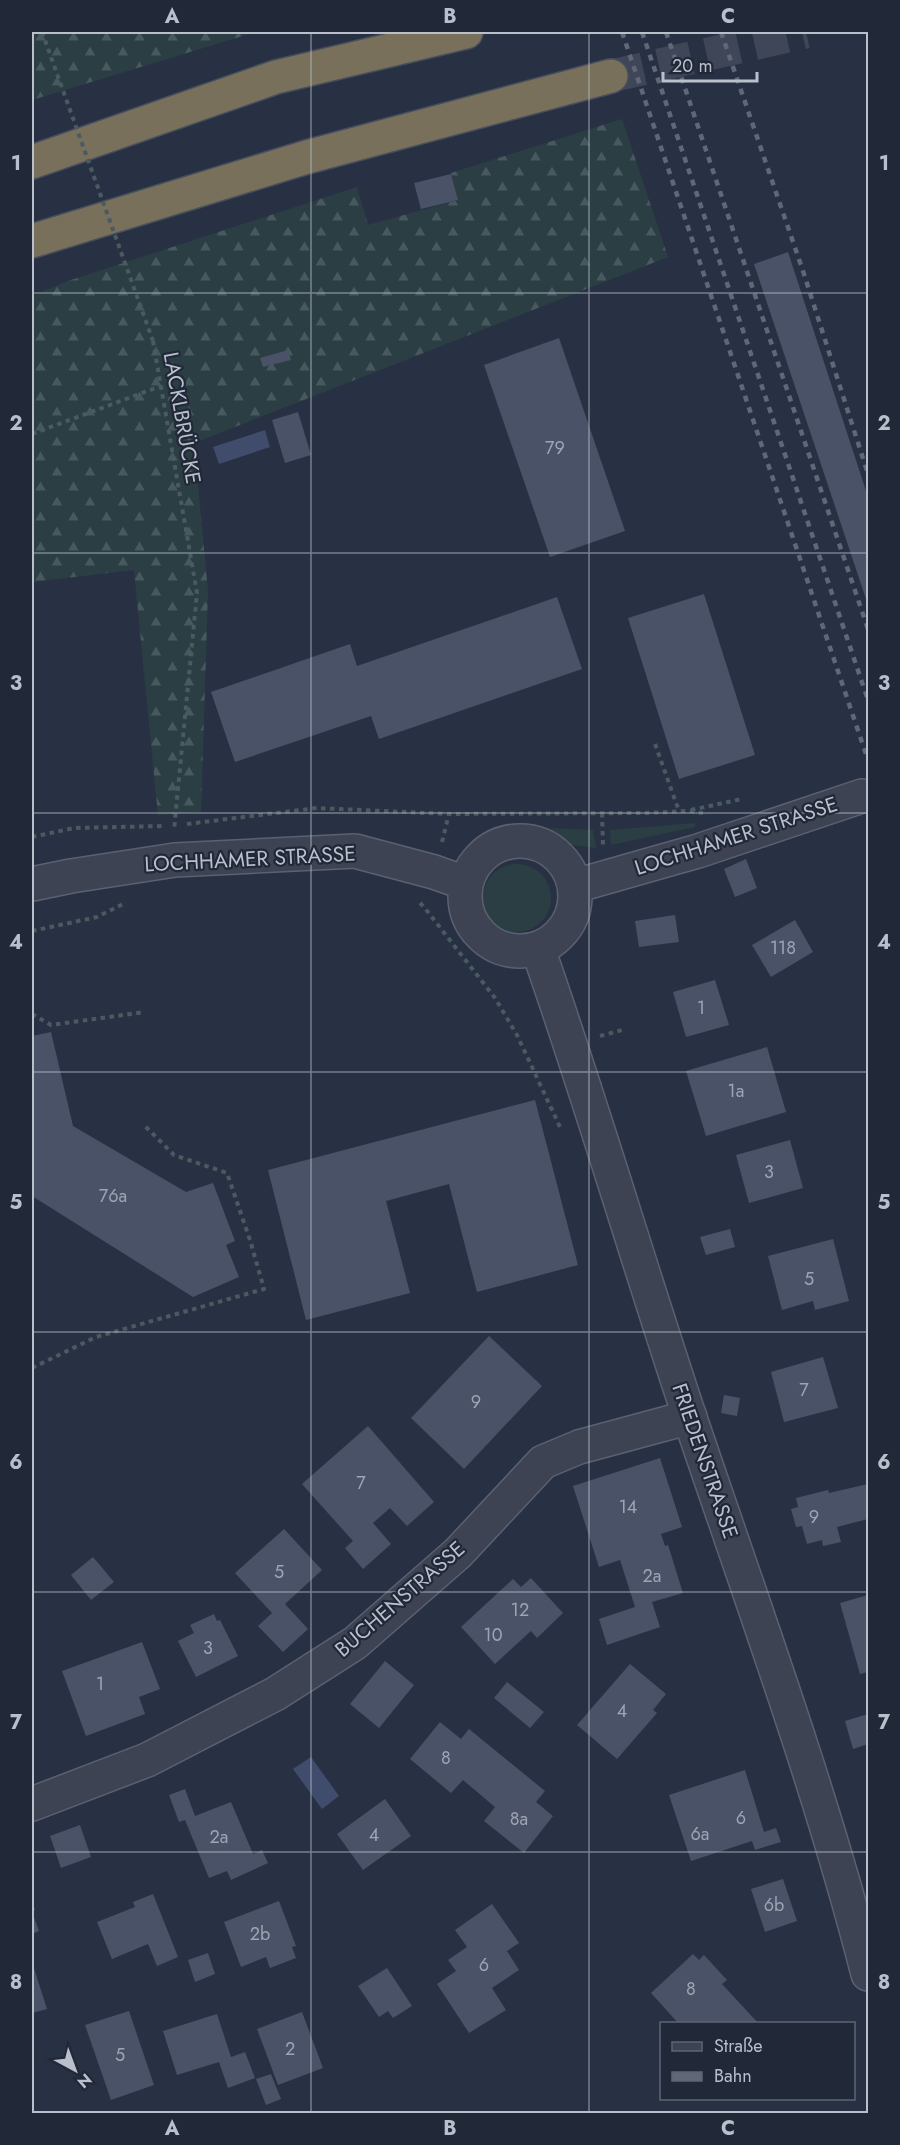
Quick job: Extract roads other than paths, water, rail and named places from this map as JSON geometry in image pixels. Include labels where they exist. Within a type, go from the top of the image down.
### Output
[{"type":"highway","points":[[32,162],[276,78],[466,32]]},
{"type":"highway","points":[[32,241],[307,157],[611,76]]},
{"type":"street","name":"LOCHHAMER STRASSE","points":[[575,886],[698,851],[862,796]]},
{"type":"street","points":[[527,840],[544,845],[559,855],[569,869],[575,886],[574,912],[561,934],[538,949],[515,952],[492,945],[474,929],[465,907],[465,884],[477,859],[500,843],[527,840]]},
{"type":"street","name":"LOCHHAMER STRASSE","points":[[32,884],[175,860],[355,851],[434,872],[465,884]]},
{"type":"street","name":"FRIEDENSTRASSE","points":[[538,949],[690,1417],[813,1783],[851,1904],[868,1974]]},
{"type":"street","name":"BUCHENSTRASSE","points":[[32,1804],[147,1760],[275,1694],[355,1643],[458,1552],[543,1462],[579,1447],[690,1417]]},
{"type":"water","points":[[265,430],[270,447],[219,464],[213,447]]},
{"type":"water","points":[[311,1757],[339,1796],[322,1809],[293,1769]]},
{"type":"tunnel","points":[[611,76],[806,32]]},
{"type":"railway","points":[[622,32],[868,760]]},
{"type":"railway","points":[[642,32],[868,700]]},
{"type":"railway","points":[[666,32],[868,629]]},
{"type":"railway","points":[[721,32],[803,271],[868,474]]}]
